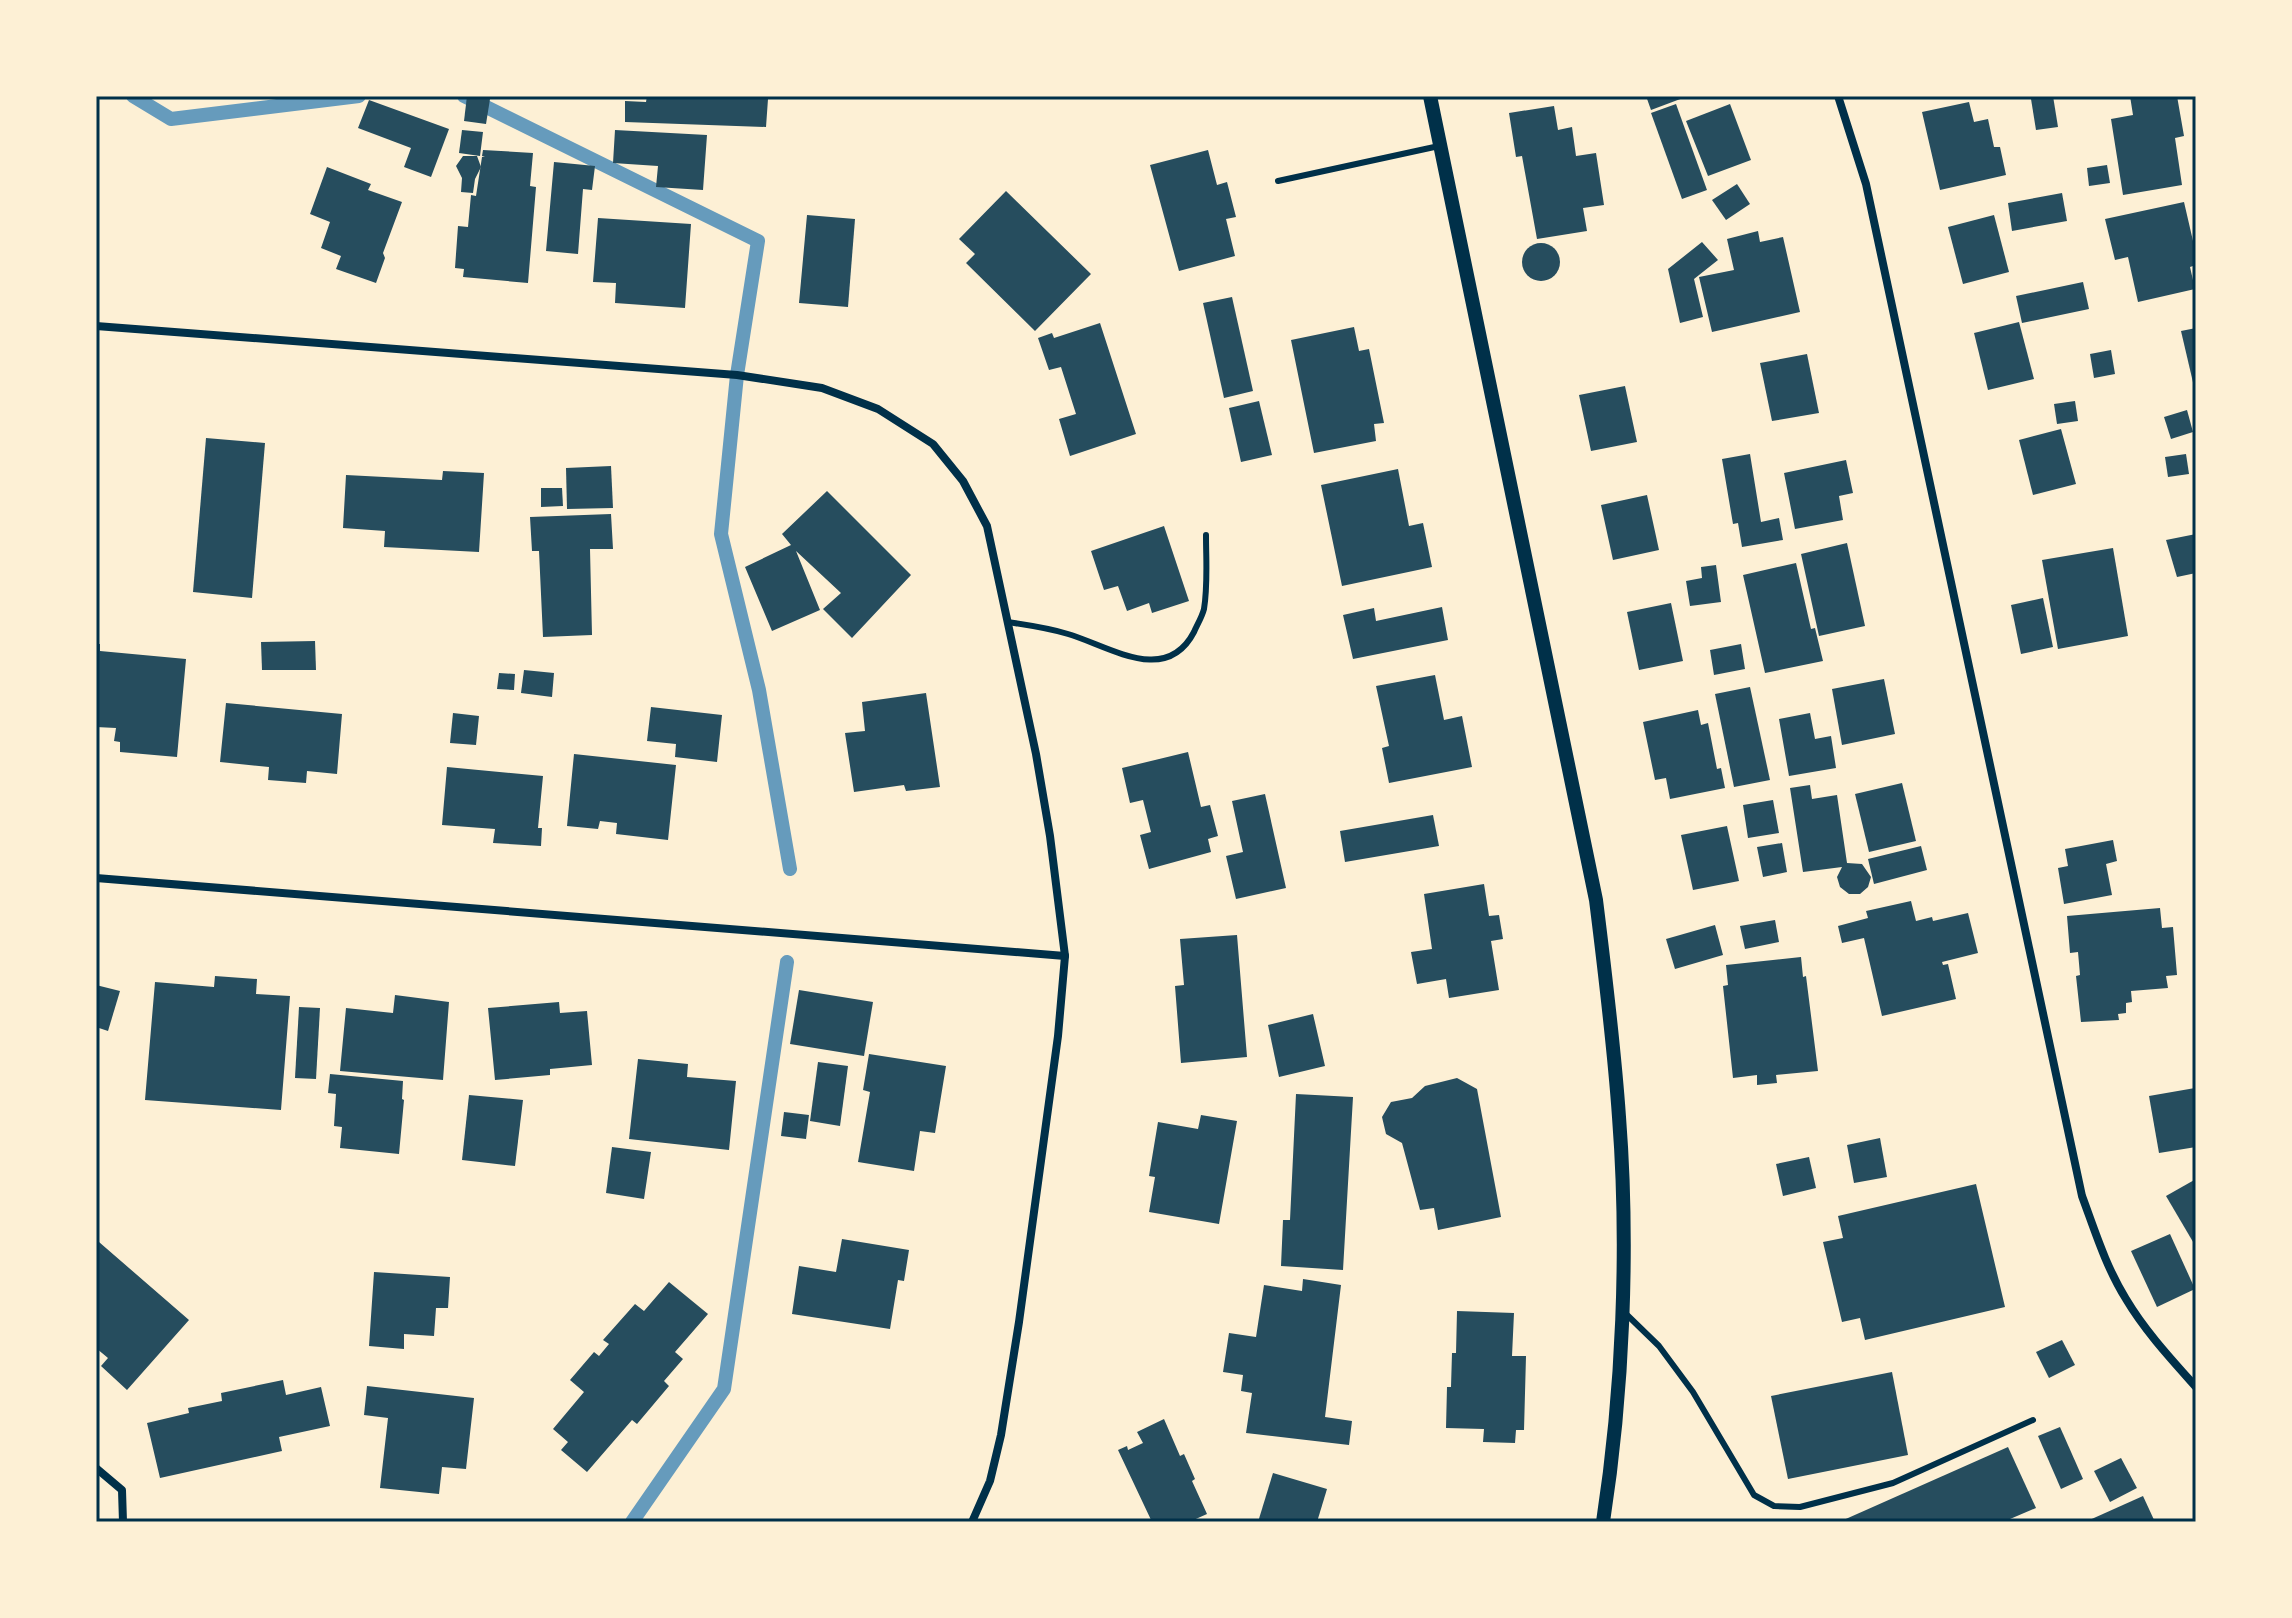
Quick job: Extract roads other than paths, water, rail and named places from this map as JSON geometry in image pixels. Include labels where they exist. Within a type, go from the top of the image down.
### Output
[{"type":"street","points":[[1430,96],[1596,900],[1620,1120],[1624,1229],[1622,1310],[1610,1473],[1603,1522]]},
{"type":"street","points":[[1838,96],[1866,184],[2082,1196],[2102,1251],[2126,1299],[2162,1350],[2196,1387]]},
{"type":"street","points":[[96,326],[737,375],[822,388],[878,409],[933,444],[963,481],[987,526],[1036,754],[1065,956],[1058,1036],[1015,1350],[990,1481],[972,1522]]},
{"type":"street","points":[[96,878],[1065,956]]},
{"type":"street","points":[[96,1468],[122,1490],[123,1522]]},
{"type":"lane","points":[[1278,181],[1440,146]]},
{"type":"lane","points":[[1007,622],[1069,634],[1135,658],[1156,661],[1172,656],[1188,642],[1203,613],[1206,535]]},
{"type":"lane","points":[[1622,1310],[1659,1346],[1693,1392],[1754,1495],[1774,1506],[1800,1507],[1893,1483],[2033,1420]]},
{"type":"waterway","points":[[133,96],[171,119],[359,96]]},
{"type":"waterway","points":[[464,96],[758,241],[737,375],[721,534],[759,690],[790,869]]},
{"type":"waterway","points":[[632,1522],[724,1389],[787,962]]}]
